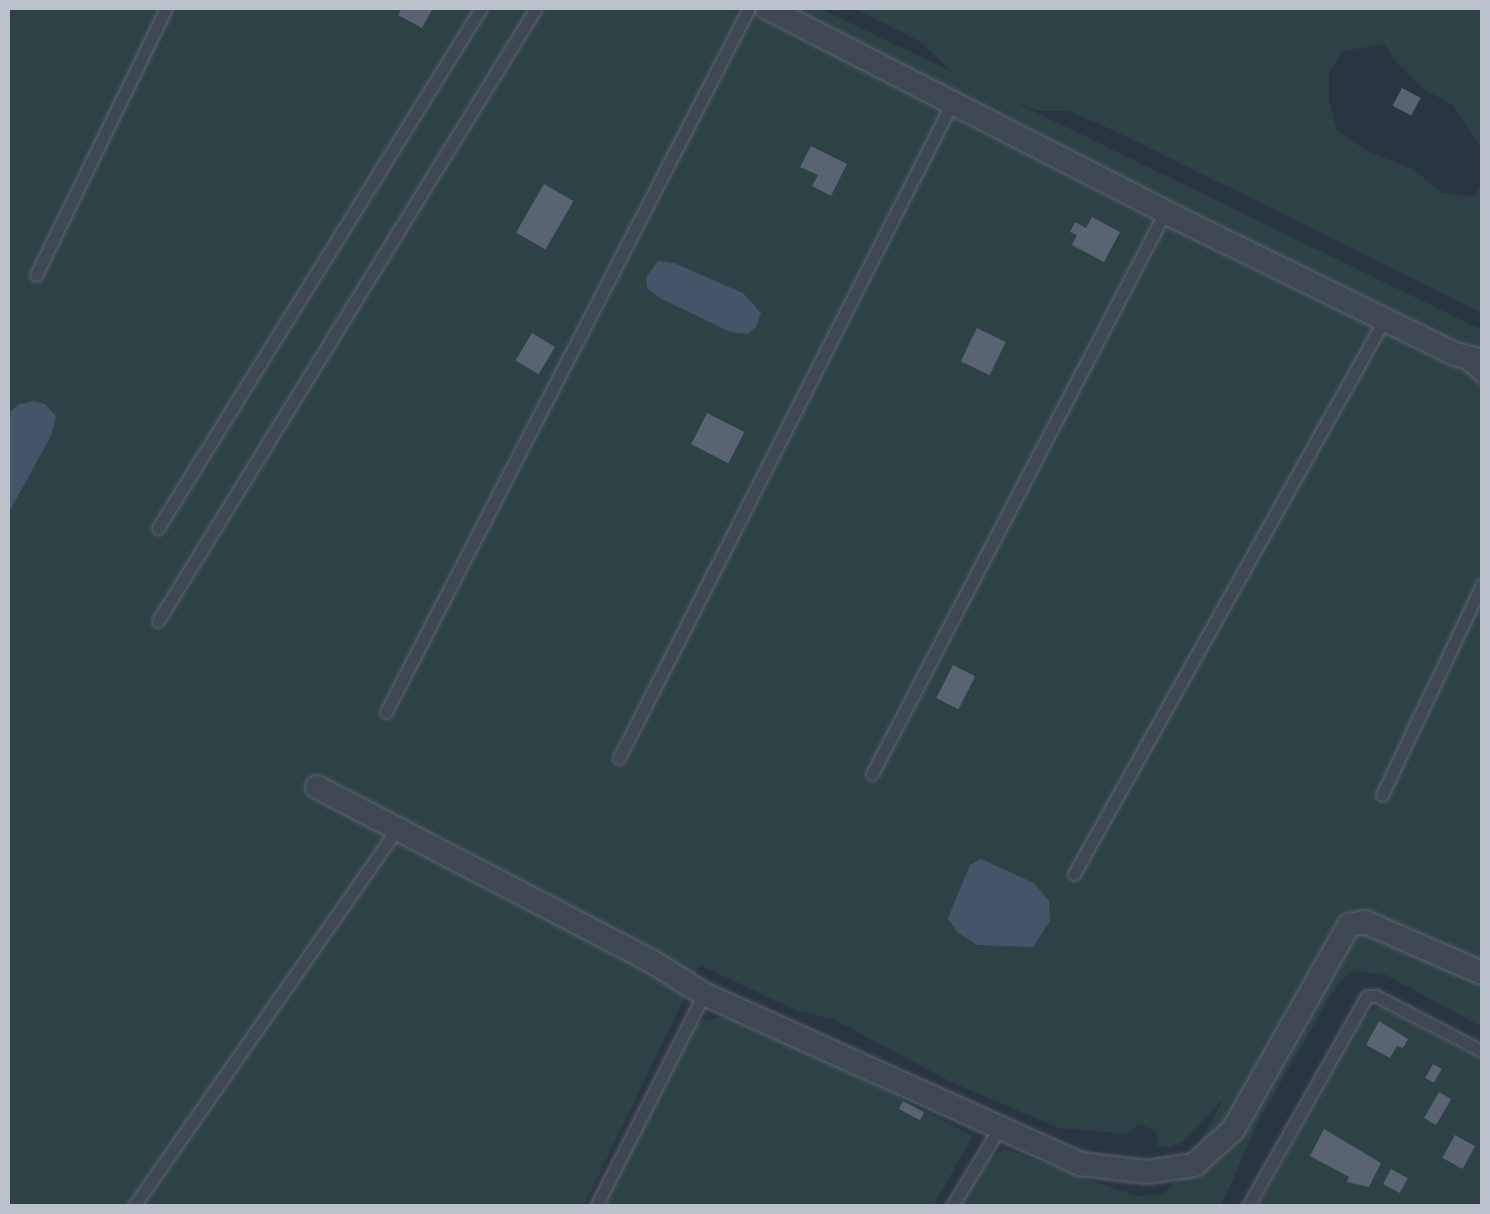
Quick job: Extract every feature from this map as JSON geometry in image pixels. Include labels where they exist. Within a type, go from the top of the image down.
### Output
[{"type":"street","points":[[767,8],[1165,212],[1455,354],[1482,362]]},
{"type":"street","points":[[317,788],[651,961],[704,994],[1081,1164],[1147,1172],[1194,1165],[1233,1130],[1349,925],[1365,922],[1482,973]]},
{"type":"lane","points":[[36,275],[166,8]]},
{"type":"lane","points":[[158,528],[481,8]]},
{"type":"lane","points":[[158,621],[536,8]]},
{"type":"lane","points":[[386,712],[749,8]]},
{"type":"lane","points":[[619,758],[953,100]]},
{"type":"lane","points":[[872,774],[1165,212]]},
{"type":"lane","points":[[1074,874],[1384,319]]},
{"type":"lane","points":[[1455,354],[1482,377]]},
{"type":"lane","points":[[1382,795],[1482,584]]},
{"type":"lane","points":[[134,1206],[397,828]]},
{"type":"lane","points":[[596,1206],[704,994]]},
{"type":"lane","points":[[1248,1206],[1367,996],[1376,996],[1482,1051]]},
{"type":"lane","points":[[952,1206],[1000,1127]]},
{"type":"green space","points":[[8,8],[819,8],[952,72],[919,41],[854,8],[1482,8],[1482,150],[1453,105],[1425,90],[1394,60],[1385,44],[1342,51],[1329,73],[1329,98],[1337,131],[1369,152],[1413,169],[1442,193],[1475,196],[1482,184],[1482,313],[1117,132],[1069,111],[1040,111],[1015,102],[1482,330],[1482,1027],[1384,974],[1351,971],[1336,987],[1259,1120],[1221,1206],[951,1206],[979,1164],[1005,1149],[1135,1196],[1164,1194],[1182,1174],[1224,1098],[1183,1142],[1169,1148],[1158,1146],[1156,1131],[1139,1124],[1127,1134],[1059,1128],[953,1083],[835,1020],[795,1010],[700,965],[584,1206],[8,1206]]},
{"type":"green space","points":[[1380,1007],[1482,1060],[1482,1206],[1258,1206],[1363,1015]]},
{"type":"green space","points":[[739,1016],[973,1136],[933,1206],[604,1206],[685,1038],[701,1020]]},
{"type":"water","points":[[658,261],[674,263],[743,293],[761,313],[756,327],[748,334],[730,332],[660,298],[647,288],[646,277]]},
{"type":"water","points":[[19,404],[45,404],[56,416],[51,436],[8,514],[8,414]]},
{"type":"water","points":[[981,859],[1034,883],[1049,901],[1050,921],[1033,947],[977,945],[957,932],[948,918],[970,865]]},
{"type":"building","points":[[402,8],[433,8],[422,28],[398,15]]},
{"type":"building","points":[[1402,88],[1421,98],[1411,116],[1393,106]]},
{"type":"building","points":[[811,146],[847,164],[831,196],[812,186],[818,175],[800,167]]},
{"type":"building","points":[[544,184],[573,201],[545,249],[516,232]]},
{"type":"building","points":[[1092,217],[1120,232],[1104,262],[1072,245],[1077,235],[1070,232],[1075,222],[1086,228]]},
{"type":"building","points":[[977,328],[1006,342],[990,375],[961,361]]},
{"type":"building","points":[[532,333],[555,347],[539,374],[516,360]]},
{"type":"building","points":[[707,413],[744,432],[729,463],[691,444]]},
{"type":"building","points":[[953,665],[975,676],[958,709],[936,698]]},
{"type":"building","points":[[1379,1021],[1408,1039],[1403,1048],[1397,1046],[1390,1058],[1366,1045]]},
{"type":"building","points":[[1433,1064],[1442,1069],[1434,1083],[1425,1078]]},
{"type":"building","points":[[1439,1092],[1451,1099],[1436,1125],[1424,1118]]},
{"type":"building","points":[[903,1101],[924,1112],[920,1120],[899,1109]]},
{"type":"building","points":[[1324,1129],[1381,1163],[1369,1187],[1347,1182],[1349,1177],[1310,1156]]},
{"type":"building","points":[[1455,1135],[1475,1146],[1463,1169],[1442,1158]]},
{"type":"building","points":[[1391,1169],[1408,1178],[1400,1193],[1383,1184]]}]
